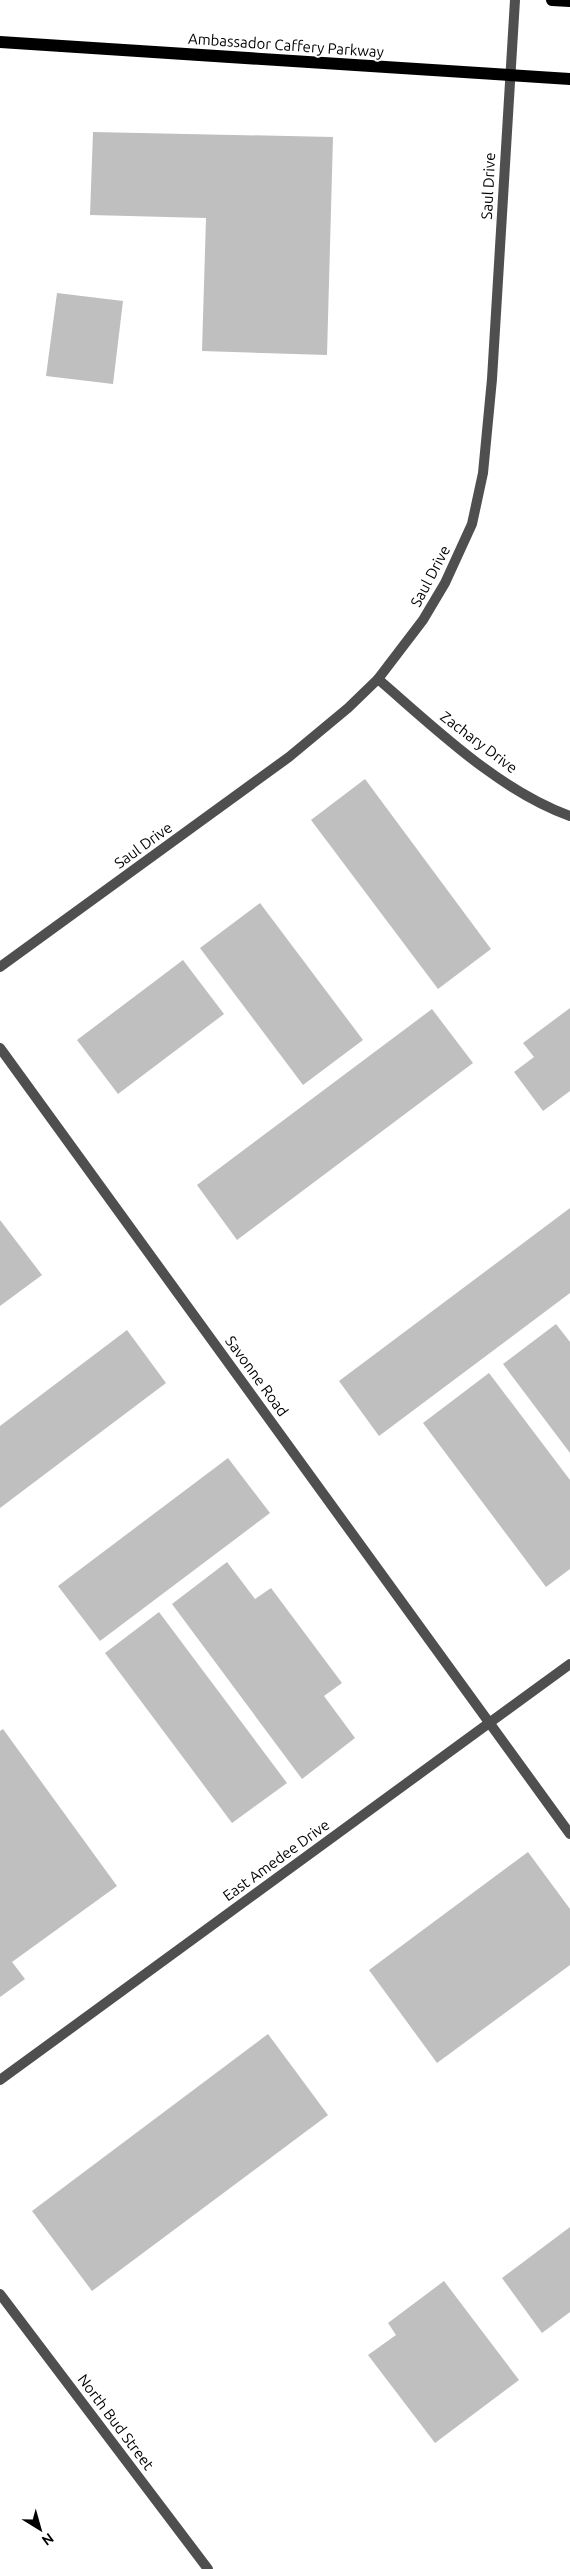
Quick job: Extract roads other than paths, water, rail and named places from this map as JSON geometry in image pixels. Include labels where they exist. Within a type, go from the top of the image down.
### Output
[{"type":"main road","points":[[552,0],[570,1]]},
{"type":"main road","name":"Ambassador Caffery Parkway","points":[[0,42],[570,79]]},
{"type":"street","name":"Saul Drive","points":[[0,967],[289,757],[348,708],[378,679],[424,620],[445,583],[472,524],[483,473],[492,379],[508,76],[515,0]]},
{"type":"street","name":"Zachary Drive","points":[[378,679],[451,742],[511,785],[554,810],[570,816]]},
{"type":"street","name":"Savonne Road","points":[[0,1048],[490,1722]]},
{"type":"street","name":"East Amedee Drive","points":[[0,2080],[570,1664]]},
{"type":"street","points":[[490,1722],[570,1834]]},
{"type":"street","name":"North Bud Street","points":[[0,2294],[208,2569]]}]
